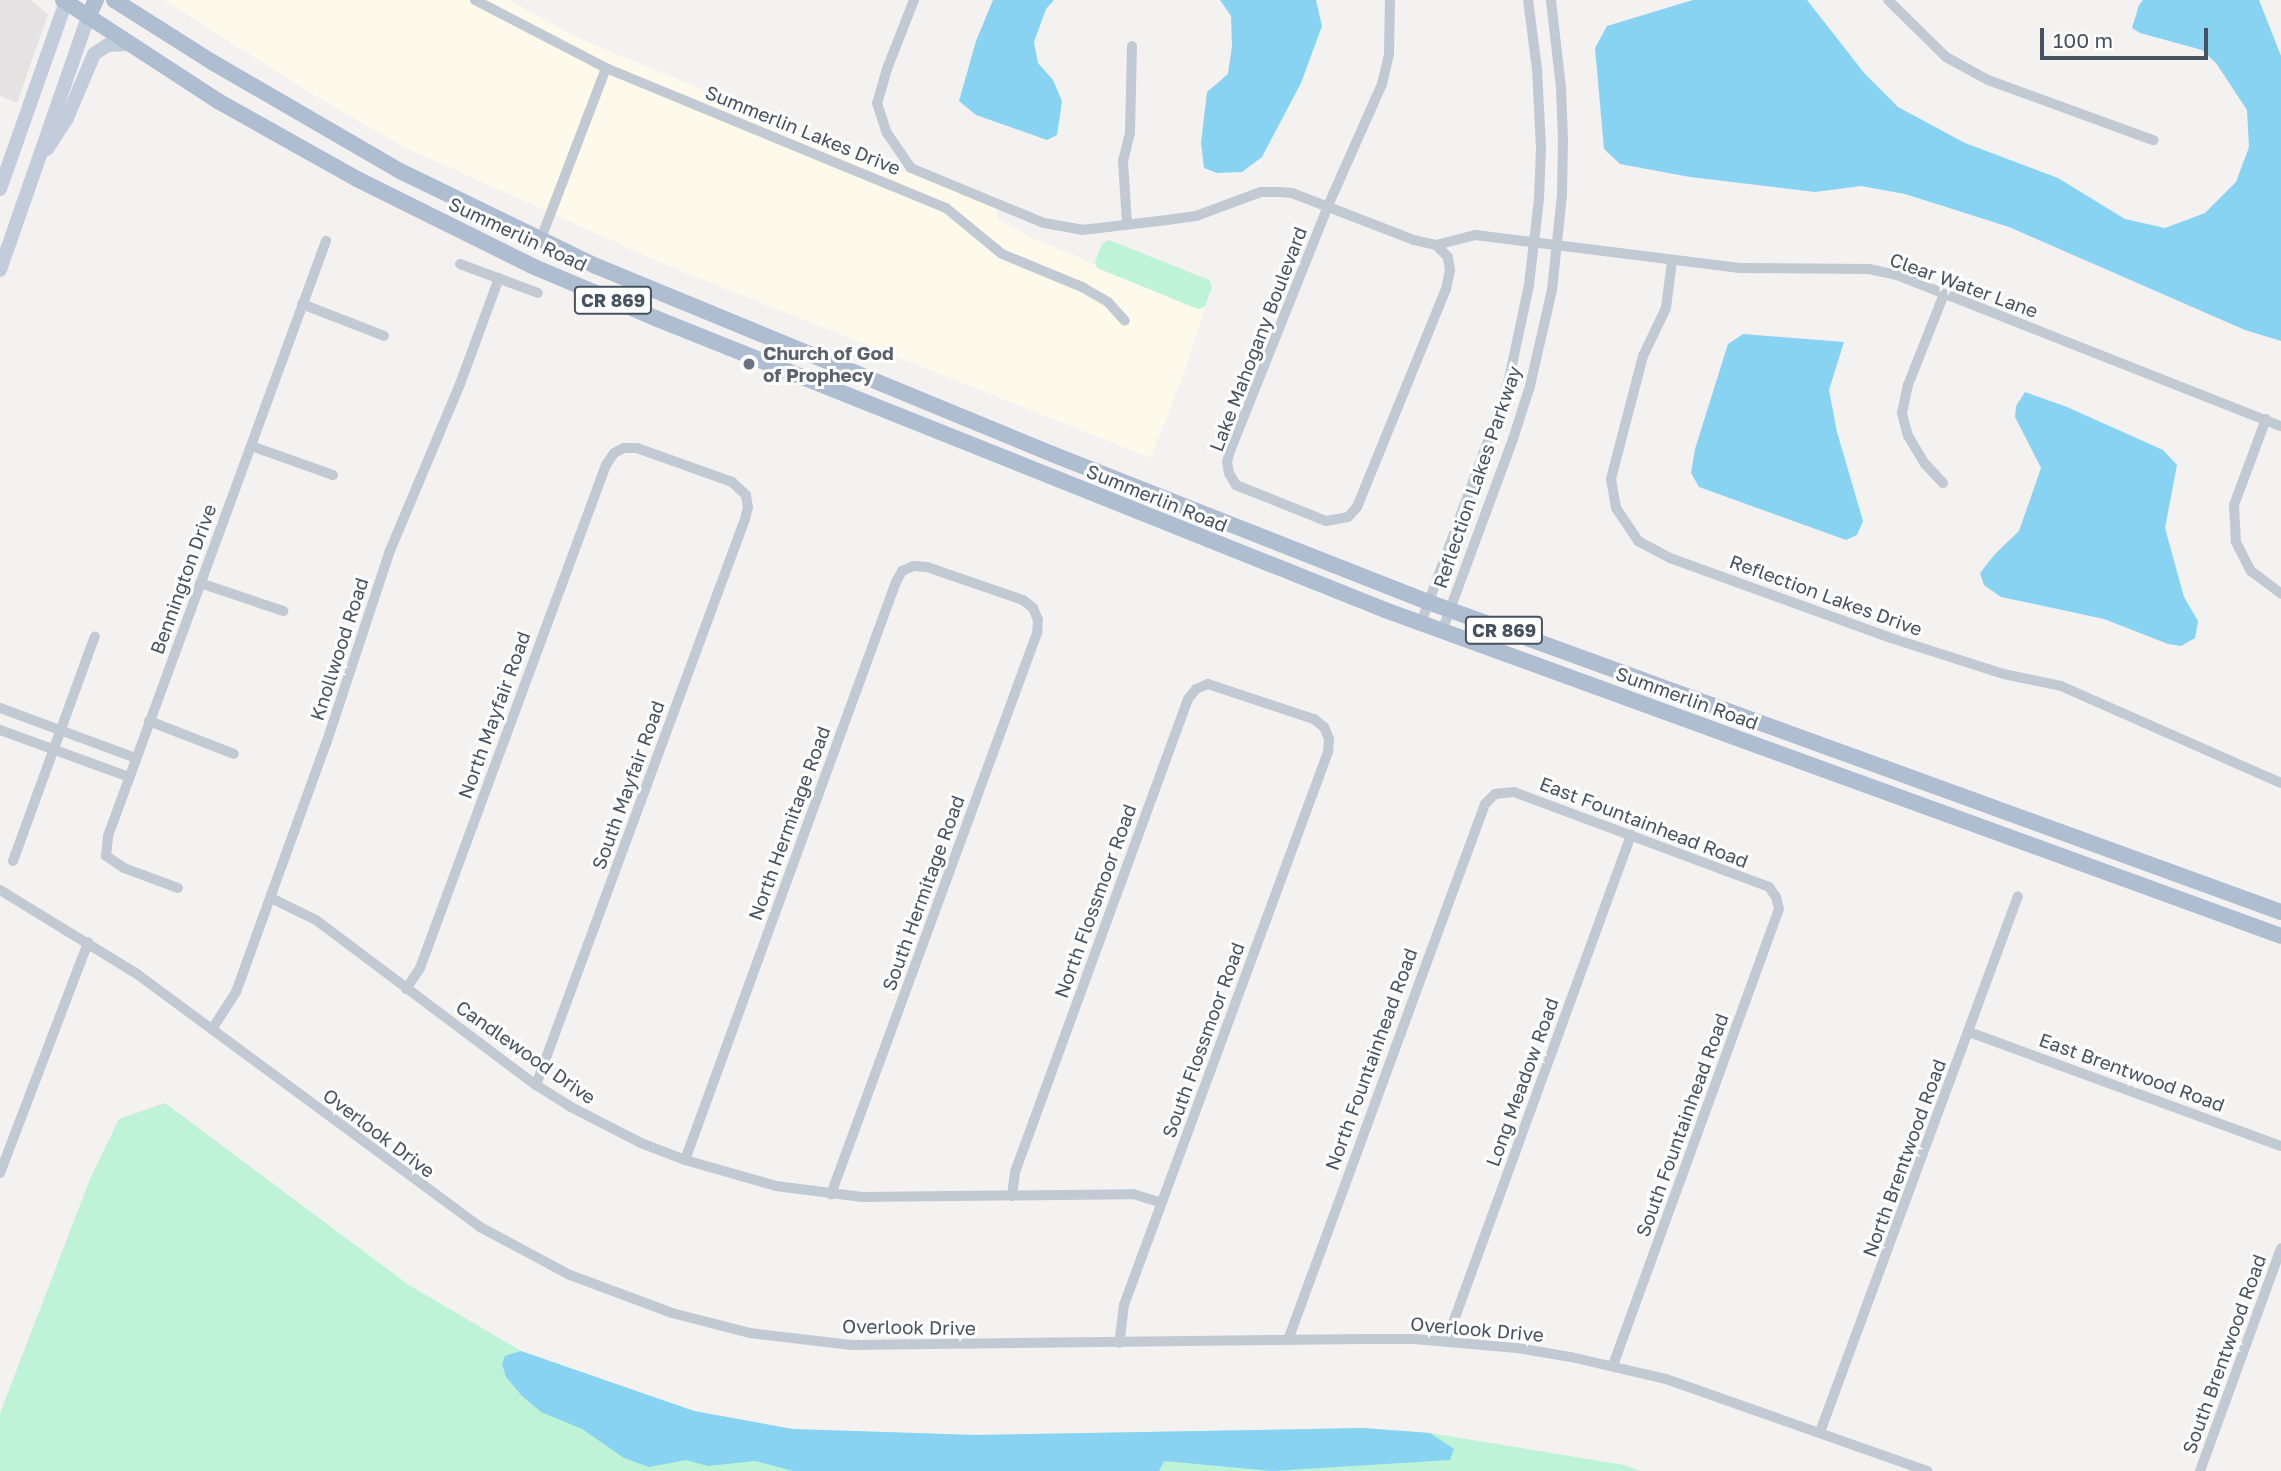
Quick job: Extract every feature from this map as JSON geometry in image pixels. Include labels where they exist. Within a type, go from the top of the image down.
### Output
[{"type":"main road","points":[[0,270],[96,0]]},
{"type":"main road","name":"Summerlin Road","points":[[114,0],[212,62],[400,171],[540,241],[1052,454],[1428,602],[2281,912]]},
{"type":"main road","points":[[0,189],[65,1]]},
{"type":"main road","name":"Summerlin Road","points":[[65,1],[218,101],[357,180],[532,266],[1246,557],[1420,623],[2281,936]]},
{"type":"main road","points":[[35,167],[67,118],[94,54],[108,45],[128,44]]},
{"type":"street","name":"Summerlin Lakes Drive","points":[[475,0],[606,68],[930,200],[946,208],[1002,254],[1100,297],[1125,321]]},
{"type":"street","points":[[914,0],[877,103],[887,134],[911,168],[1044,223],[1082,230],[1196,216],[1261,192],[1292,193],[1414,240],[1436,245],[1475,235],[1535,243]]},
{"type":"street","name":"Lake Mahogany Boulevard","points":[[1390,0],[1389,54],[1382,84],[1328,206],[1227,462],[1236,485],[1326,521],[1348,517],[1357,507],[1446,289],[1450,270],[1448,257],[1436,245]]},
{"type":"street","name":"Reflection Lakes Parkway","points":[[1420,623],[1509,379],[1524,317],[1535,243],[1540,110],[1528,0]]},
{"type":"street","name":"Reflection Lakes Parkway","points":[[1442,631],[1530,386],[1543,333],[1558,247],[1563,140],[1562,88],[1551,0]]},
{"type":"street","points":[[1888,0],[1946,57],[1987,80],[2153,140]]},
{"type":"street","points":[[1127,223],[1122,161],[1130,134],[1132,46]]},
{"type":"street","points":[[540,241],[606,68]]},
{"type":"street","name":"Bennington Drive","points":[[178,888],[124,868],[106,856],[107,836],[326,240]]},
{"type":"street","name":"Clear Water Lane","points":[[1535,243],[1672,261],[1752,268],[1869,269],[1897,275],[2281,426]]},
{"type":"street","name":"Reflection Lakes Drive","points":[[1672,261],[1665,308],[1643,356],[1611,479],[1616,508],[1638,541],[1670,558],[1891,638],[2004,674],[2061,686],[2281,783]]},
{"type":"street","points":[[460,264],[538,293]]},
{"type":"street","name":"Knollwood Road","points":[[212,1029],[231,1003],[271,898],[390,553],[460,384],[499,278]]},
{"type":"street","points":[[1943,483],[1926,464],[1908,436],[1902,413],[1908,384],[1944,294]]},
{"type":"street","points":[[302,304],[384,336]]},
{"type":"street","points":[[2266,419],[2234,505],[2236,542],[2251,571],[2281,594]]},
{"type":"street","points":[[251,446],[333,475]]},
{"type":"street","name":"North Mayfair Road","points":[[406,989],[420,968],[601,477],[614,453],[625,448],[637,448],[732,482],[746,495]]},
{"type":"street","name":"South Mayfair Road","points":[[536,1085],[745,519],[748,507],[746,495]]},
{"type":"street","name":"North Hermitage Road","points":[[685,1160],[902,571],[914,566],[940,570],[1012,595],[1029,605]]},
{"type":"street","points":[[200,583],[282,611]]},
{"type":"street","name":"South Hermitage Road","points":[[831,1194],[1037,633],[1038,620],[1029,605]]},
{"type":"street","points":[[13,861],[95,636]]},
{"type":"street","name":"North Flossmoor Road","points":[[1012,1196],[1020,1159],[1188,699],[1196,689],[1208,684],[1314,719],[1324,727],[1329,739],[1328,750]]},
{"type":"street","points":[[0,708],[136,758]]},
{"type":"street","points":[[149,721],[234,754]]},
{"type":"street","points":[[0,730],[129,777]]},
{"type":"street","name":"South Flossmoor Road","points":[[1119,1343],[1124,1305],[1328,750]]},
{"type":"street","name":"East Fountainhead Road","points":[[1495,794],[1514,792],[1769,887],[1776,897]]},
{"type":"street","name":"North Fountainhead Road","points":[[1288,1340],[1452,891],[1485,804],[1495,794]]},
{"type":"street","name":"Long Meadow Road","points":[[1446,1342],[1631,835]]},
{"type":"street","name":"Overlook Drive","points":[[0,890],[88,942],[212,1029],[480,1227],[570,1275],[672,1313],[750,1333],[837,1344],[903,1347],[1288,1340],[1446,1342],[1517,1348],[1613,1366],[1708,1392],[1927,1471]]},
{"type":"street","name":"North Brentwood Road","points":[[1820,1432],[2018,896]]},
{"type":"street","name":"South Fountainhead Road","points":[[1613,1366],[1776,921],[1779,909],[1776,897]]},
{"type":"street","name":"Candlewood Drive","points":[[271,898],[310,916],[536,1085],[604,1125],[685,1160],[776,1186],[831,1194],[889,1198],[1133,1195],[1162,1203]]},
{"type":"street","points":[[0,1173],[88,942]]},
{"type":"street","name":"East Brentwood Road","points":[[1969,1032],[2281,1146]]},
{"type":"street","name":"South Brentwood Road","points":[[2200,1471],[2281,1248]]},
{"type":"shaded area","points":[[0,0],[30,0],[48,14],[17,103],[0,96]]},
{"type":"shaded area","points":[[164,0],[508,0],[578,38],[711,93],[737,108],[897,170],[993,195],[998,220],[1037,240],[1204,310],[1186,368],[1151,458],[662,263],[404,147],[314,95]]},
{"type":"green space","points":[[1109,240],[1209,280],[1212,287],[1205,306],[1198,309],[1097,268],[1095,262],[1102,244]]},
{"type":"green space","points":[[165,1103],[409,1285],[521,1351],[694,1411],[792,1429],[975,1435],[1363,1428],[1430,1433],[1624,1465],[1641,1471],[0,1471],[0,1413],[90,1179],[119,1119]]},
{"type":"water","points":[[993,0],[1054,0],[1046,9],[1034,42],[1038,63],[1053,80],[1062,101],[1057,135],[1047,140],[976,115],[959,101],[976,41]]},
{"type":"water","points":[[1220,0],[1316,0],[1322,26],[1301,83],[1262,157],[1242,172],[1217,173],[1204,168],[1201,143],[1207,92],[1228,74],[1232,46],[1231,16]]},
{"type":"water","points":[[1693,0],[1807,0],[1865,74],[1898,107],[1965,143],[2058,178],[2125,219],[2165,228],[2205,213],[2236,182],[2249,147],[2247,110],[2216,63],[2202,50],[2140,33],[2132,28],[2139,5],[2143,0],[2259,0],[2281,56],[2281,341],[2245,330],[2009,227],[1905,194],[1861,186],[1815,192],[1690,177],[1620,164],[1604,149],[1595,48],[1607,26]]},
{"type":"water","points":[[1743,334],[1844,342],[1829,390],[1837,432],[1863,521],[1857,535],[1846,540],[1699,487],[1691,473],[1695,449],[1728,344]]},
{"type":"water","points":[[2025,392],[2067,407],[2163,450],[2177,465],[2165,528],[2184,597],[2198,621],[2195,638],[2181,646],[2168,644],[2104,619],[2001,597],[1984,585],[1980,573],[2019,531],[2041,468],[2015,417],[2016,406]]},
{"type":"water","points":[[521,1351],[694,1411],[792,1429],[975,1435],[1363,1428],[1430,1433],[1454,1449],[1450,1460],[1272,1471],[1164,1461],[1159,1471],[793,1471],[755,1461],[708,1466],[686,1460],[649,1467],[624,1458],[582,1429],[541,1412],[522,1396],[506,1377],[502,1364],[505,1356]]},
{"type":"place","name":"Church of God of Prophecy","points":[[749,364]]}]
